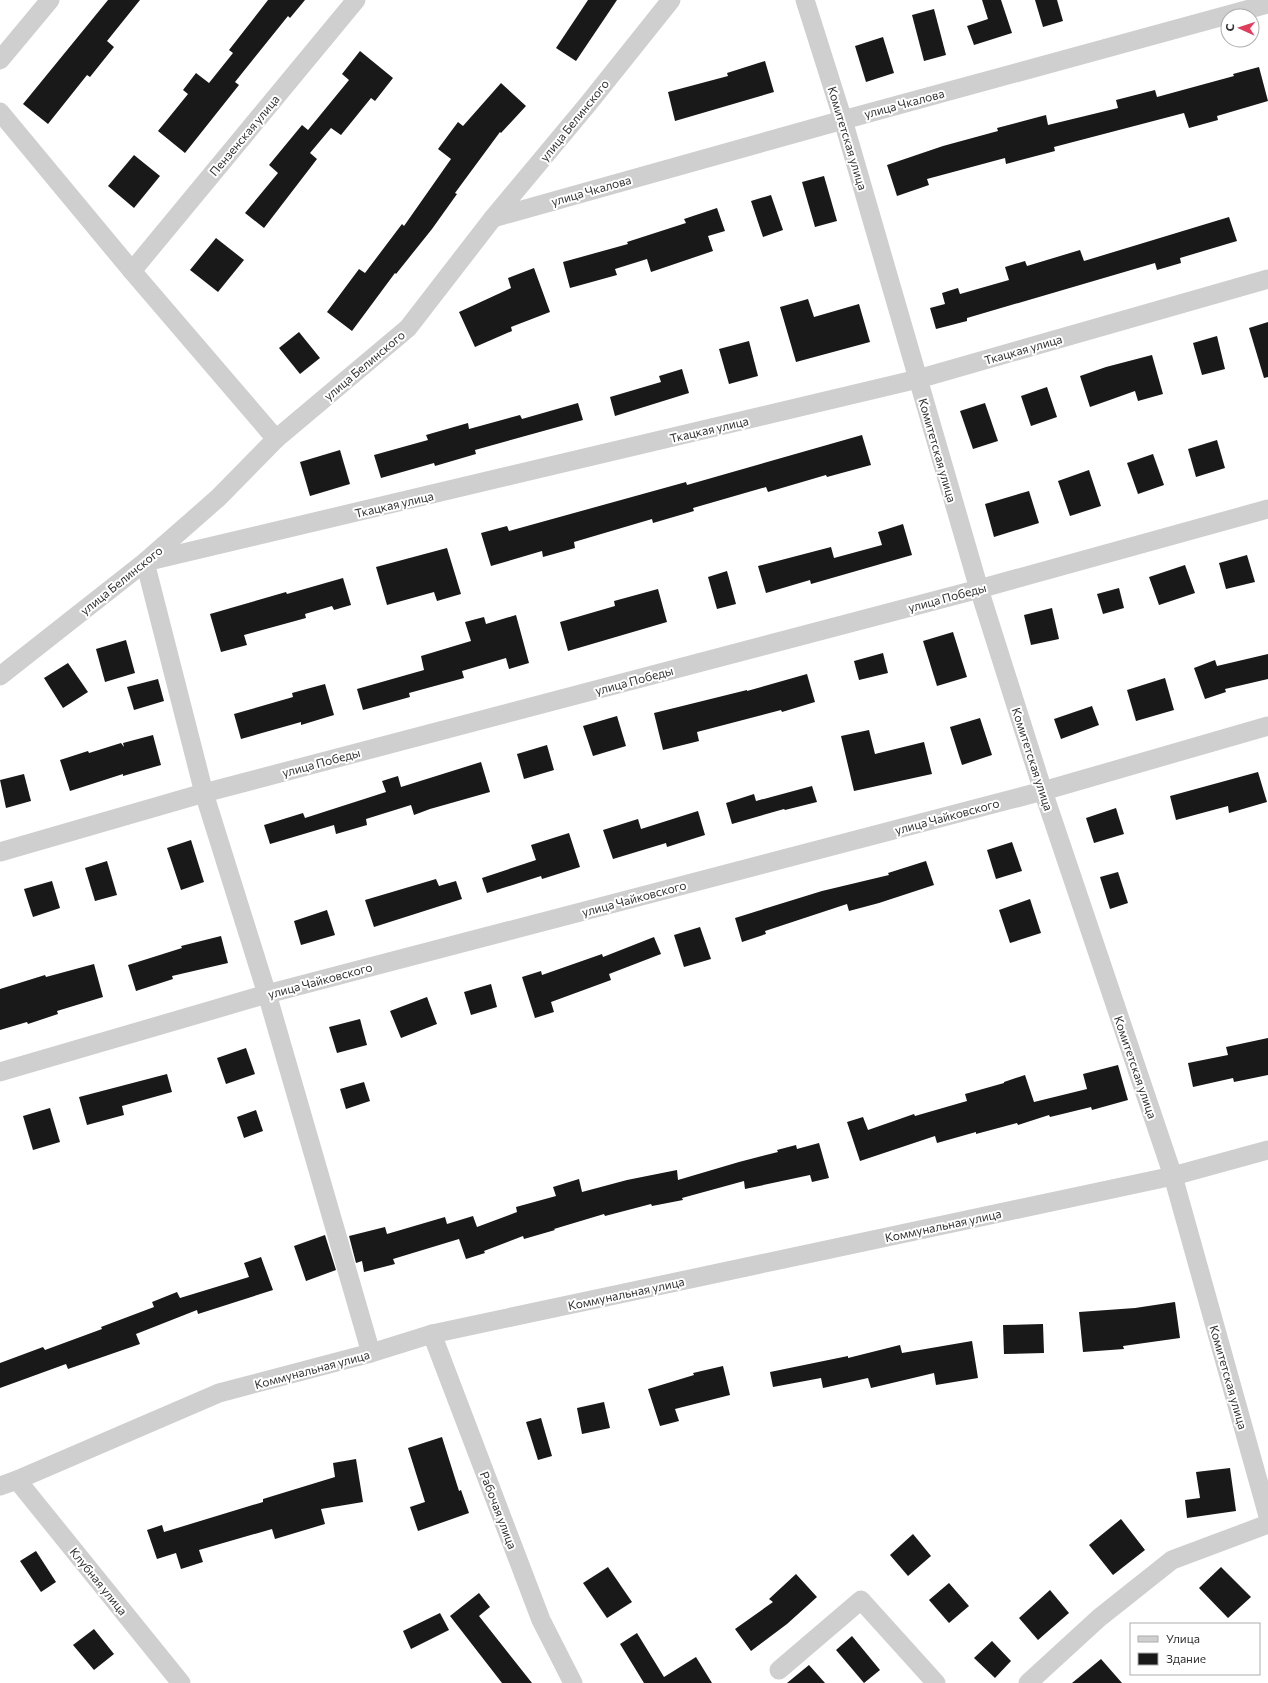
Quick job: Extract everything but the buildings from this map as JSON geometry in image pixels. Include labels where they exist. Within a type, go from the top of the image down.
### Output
[{"type":"street","points":[[0,60],[50,0]]},
{"type":"street","name":"Пензенская улица","points":[[132,271],[356,0]]},
{"type":"street","name":"улица Белинского","points":[[0,676],[145,562],[218,498],[276,439],[408,328],[493,218],[593,98],[671,0]]},
{"type":"street","name":"Комитетская улица","points":[[805,0],[843,120],[978,588],[1043,791],[1173,1176],[1268,1516]]},
{"type":"street","name":"улица Чкалова","points":[[493,218],[843,120],[1268,4]]},
{"type":"street","points":[[0,112],[132,271],[276,439]]},
{"type":"street","name":"Ткацкая улица","points":[[145,562],[918,379],[1268,279]]},
{"type":"street","name":"улица Победы","points":[[0,852],[204,793],[978,588],[1268,508]]},
{"type":"street","points":[[145,562],[204,793],[268,994],[371,1354]]},
{"type":"street","name":"улица Чайковского","points":[[0,1072],[268,994],[1043,791],[1268,726]]},
{"type":"street","name":"Коммунальная улица","points":[[9,1483],[219,1394],[371,1354],[432,1334],[1173,1176],[1268,1150]]},
{"type":"street","name":"Рабочая улица","points":[[432,1334],[541,1620],[573,1683]]},
{"type":"street","name":"Клубная улица","points":[[9,1483],[181,1683]]},
{"type":"street","points":[[1028,1683],[1099,1618],[1172,1560],[1268,1524]]},
{"type":"street","points":[[779,1670],[861,1600],[936,1683]]}]
